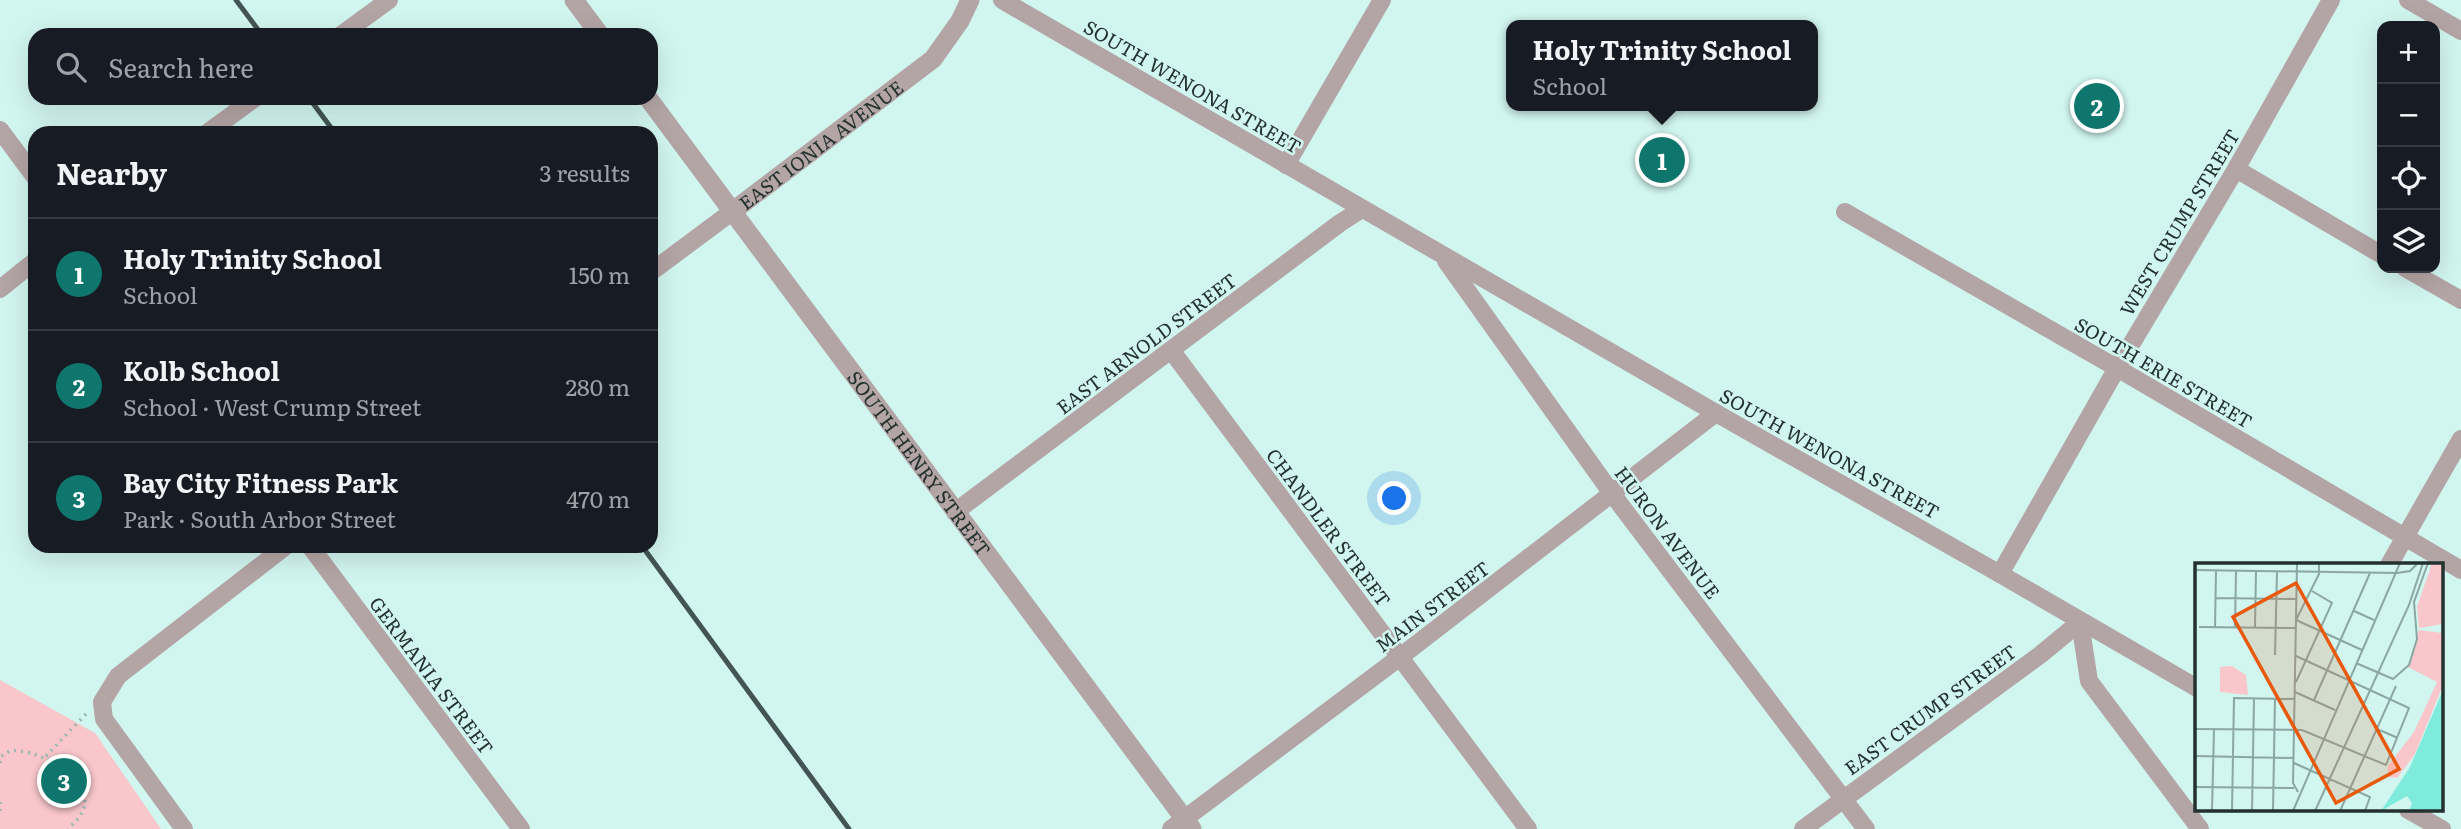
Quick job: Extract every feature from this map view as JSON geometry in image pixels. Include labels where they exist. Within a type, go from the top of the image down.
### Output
[{"type":"street","points":[[351,28],[389,0]]},
{"type":"street","points":[[574,0],[595,28]]},
{"type":"street","name":"EAST IONIA AVENUE","points":[[658,267],[933,60],[960,21],[970,0]]},
{"type":"street","name":"SOUTH WENONA STREET","points":[[1002,0],[2195,687]]},
{"type":"street","points":[[1286,164],[1382,0]]},
{"type":"street","name":"WEST CRUMP STREET","points":[[2000,574],[2117,368],[2236,169],[2330,0]]},
{"type":"street","points":[[2408,0],[2461,31]]},
{"type":"street","points":[[217,126],[245,105]]},
{"type":"street","name":"SOUTH HENRY STREET","points":[[653,105],[955,512],[1182,826]]},
{"type":"street","points":[[0,130],[28,168]]},
{"type":"street","points":[[2236,169],[2377,252]]},
{"type":"street","name":"EAST ARNOLD STREET","points":[[955,512],[1362,209]]},
{"type":"street","name":"SOUTH ERIE STREET","points":[[1844,212],[2461,570]]},
{"type":"street","name":"HURON AVENUE","points":[[1442,255],[1613,495],[1867,829]]},
{"type":"street","points":[[0,289],[28,267]]},
{"type":"street","points":[[2414,273],[2461,300]]},
{"type":"street","name":"CHANDLER STREET","points":[[1171,350],[1528,829]]},
{"type":"street","name":"MAIN STREET","points":[[1182,826],[1716,413]]},
{"type":"street","points":[[2390,563],[2461,439]]},
{"type":"street","points":[[184,829],[104,719],[102,702],[118,676],[277,553]]},
{"type":"street","name":"GERMANIA STREET","points":[[315,553],[521,829]]},
{"type":"street","points":[[2080,622],[2089,681],[2200,829]]},
{"type":"street","name":"EAST CRUMP STREET","points":[[1803,829],[2080,622]]},
{"type":"street","points":[[2412,812],[2442,829]]},
{"type":"path","points":[[46,757],[80,718],[102,702]]},
{"type":"path","points":[[0,763],[1,757],[7,751],[16,750],[46,757],[69,776],[81,790],[86,804],[79,818],[68,829]]},
{"type":"path","points":[[0,802],[0,811]]},
{"type":"shaded area","points":[[0,680],[95,733],[161,829],[0,829]]},
{"type":"railway","points":[[236,0],[257,28]]},
{"type":"railway","points":[[314,105],[330,126]]},
{"type":"railway","points":[[647,553],[849,829]]},
{"type":"place","name":"Kolb School","points":[[2097,106]]},
{"type":"place","name":"Holy Trinity School","points":[[1662,160]]},
{"type":"place","name":"Bay City Fitness Park","points":[[64,781]]}]
